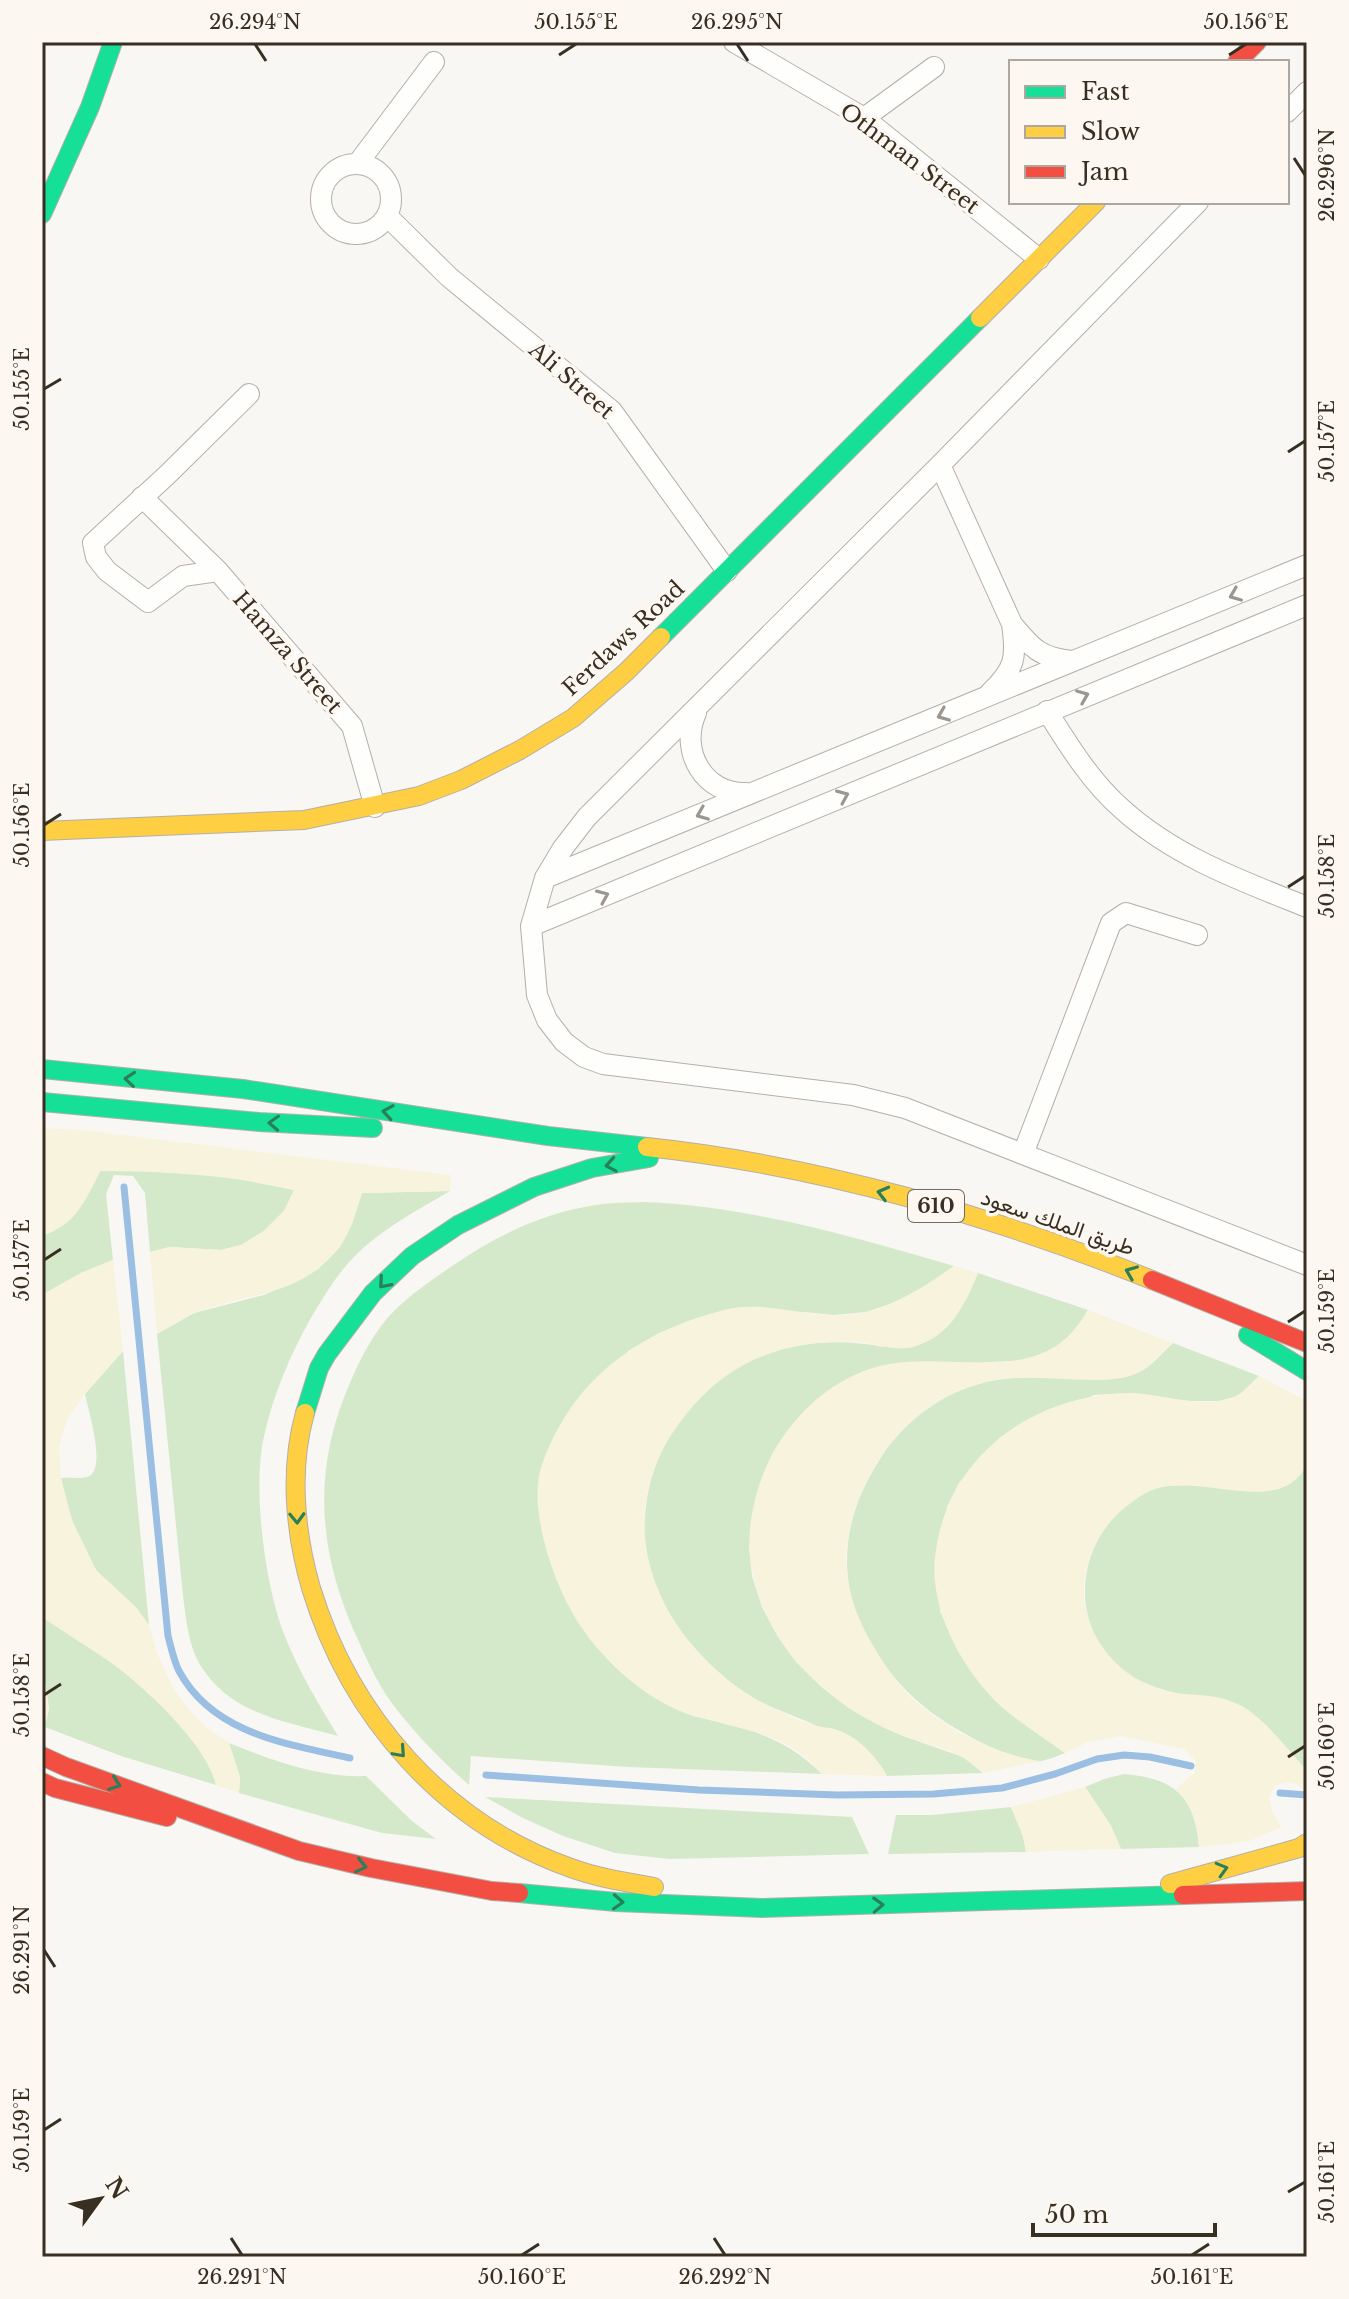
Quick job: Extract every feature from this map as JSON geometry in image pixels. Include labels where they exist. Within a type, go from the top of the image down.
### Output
[{"type":"main road","points":[[42,214],[90,107],[113,42]]},
{"type":"main road","points":[[1239,60],[1257,42]]},
{"type":"main road","name":"Ferdaws Road","points":[[42,831],[304,820],[419,796],[461,780],[520,750],[573,718],[626,672],[1094,204]]},
{"type":"main road","points":[[42,1069],[243,1089],[548,1136]]},
{"type":"main road","points":[[42,1102],[259,1122],[548,1136]]},
{"type":"main road","name":"طريق الملك سعود","points":[[548,1136],[688,1151],[809,1173],[959,1212],[1075,1249],[1307,1343]]},
{"type":"main road","points":[[688,1151],[585,1169],[515,1194],[445,1234],[393,1273],[353,1317],[320,1366],[301,1423],[295,1478],[298,1532],[314,1607],[345,1675],[379,1729],[426,1781],[483,1825],[537,1855],[600,1877],[762,1908]]},
{"type":"main road","points":[[1175,1291],[1307,1371]]},
{"type":"main road","points":[[42,1756],[299,1851]]},
{"type":"main road","points":[[42,1782],[55,1788],[371,1868],[492,1891],[616,1902],[762,1908],[1307,1891]]},
{"type":"main road","points":[[1120,1898],[1299,1848],[1307,1843]]},
{"type":"street","name":"Othman Street","points":[[734,42],[864,118],[1039,259]]},
{"type":"street","points":[[358,163],[434,62]]},
{"type":"street","points":[[864,118],[934,67]]},
{"type":"street","points":[[1289,110],[1307,92]]},
{"type":"street","points":[[358,163],[380,172],[391,193],[387,216],[371,231],[360,234],[337,229],[328,221],[321,199],[322,188],[336,169],[358,163]]},
{"type":"street","points":[[1196,204],[587,817],[545,878],[531,926],[537,995],[547,1020],[564,1042],[584,1057],[603,1064],[853,1095],[905,1108],[1307,1265]]},
{"type":"street","name":"Ali Street","points":[[387,216],[449,277],[612,411],[727,571]]},
{"type":"street","points":[[218,571],[183,576],[148,602],[107,571],[96,557],[93,543],[249,394]]},
{"type":"street","points":[[940,465],[1012,624],[1016,649],[1012,666],[1005,679],[986,697]]},
{"type":"street","name":"Hamza Street","points":[[142,497],[218,571],[352,726],[375,807]]},
{"type":"street","points":[[545,878],[1307,565]]},
{"type":"street","points":[[531,926],[1307,605]]},
{"type":"street","points":[[1012,624],[1039,653],[1072,661]]},
{"type":"street","points":[[700,706],[689,734],[696,762],[706,777],[720,789],[734,794],[752,793]]},
{"type":"street","points":[[1047,711],[1081,764],[1121,809],[1169,845],[1221,872],[1307,907]]},
{"type":"street","points":[[1023,1154],[1111,923],[1126,913],[1197,935]]},
{"type":"green space","points":[[100,1171],[225,1176],[294,1190],[284,1211],[264,1231],[241,1245],[221,1250],[170,1247],[150,1252],[145,1193],[133,1176],[114,1175],[106,1194],[113,1260],[81,1273],[42,1295],[42,1236],[71,1218]]},
{"type":"green space","points":[[450,1191],[375,1238],[336,1278],[289,1361],[271,1408],[263,1441],[260,1512],[271,1590],[284,1634],[338,1736],[278,1720],[242,1705],[212,1680],[195,1655],[183,1596],[157,1334],[194,1313],[264,1295],[317,1270],[339,1248],[352,1224],[362,1193]]},
{"type":"green space","points":[[644,1202],[762,1216],[954,1266],[920,1290],[867,1312],[834,1315],[804,1312],[692,1320],[659,1333],[628,1351],[613,1665],[669,1705],[690,1715],[770,1738],[802,1756],[822,1774],[628,1767],[471,1756],[469,1785],[423,1740],[391,1702],[371,1668],[345,1609],[334,1576],[324,1510],[330,1445],[339,1412],[360,1360],[381,1326],[407,1299],[452,1266],[485,1245],[538,1220],[602,1204]]},
{"type":"green space","points":[[978,1273],[1088,1310],[1067,1338],[1042,1355],[973,1364],[807,1408],[772,1454],[761,1482],[749,1546],[752,1576],[762,1607],[797,1663],[849,1708],[903,1736],[963,1757],[983,1773],[887,1776],[876,1761],[829,1732],[750,1696],[714,1667],[682,1632],[658,1592],[646,1556],[644,1531],[649,1486],[663,1449],[683,1416],[726,1375],[763,1356],[802,1345],[843,1342],[884,1347],[967,1298]]},
{"type":"green space","points":[[1173,1343],[1259,1376],[1238,1396],[1219,1401],[1188,1401],[1132,1393],[1094,1395],[1001,1437],[959,1483],[947,1507],[940,1611],[957,1649],[1001,1706],[1065,1753],[1042,1761],[1031,1761],[988,1746],[938,1717],[903,1687],[887,1669],[863,1628],[854,1607],[847,1561],[852,1520],[866,1483],[890,1444],[915,1418],[962,1390],[1006,1379],[1096,1379],[1134,1374],[1145,1369]]},
{"type":"green space","points":[[123,1351],[149,1625],[90,1561],[74,1526],[61,1478],[84,1478],[93,1472],[96,1452],[85,1394]]},
{"type":"green space","points":[[1307,1465],[1307,1771],[1269,1728],[1242,1706],[1168,1691],[1146,1684],[1126,1672],[1107,1655],[1095,1634],[1087,1612],[1085,1588],[1088,1565],[1096,1543],[1110,1522],[1147,1492],[1159,1487],[1300,1475]]},
{"type":"green space","points":[[42,1617],[109,1661],[156,1700],[201,1752],[216,1785],[121,1756],[45,1727],[49,1708],[42,1664]]},
{"type":"green space","points":[[229,1743],[313,1771],[366,1776],[412,1821],[436,1839],[382,1833],[239,1793],[240,1777]]},
{"type":"green space","points":[[1124,1774],[1156,1780],[1179,1793],[1193,1815],[1199,1847],[1121,1849],[1111,1826],[1085,1787]]},
{"type":"green space","points":[[485,1797],[852,1817],[869,1854],[669,1859],[615,1853],[563,1836]]},
{"type":"green space","points":[[1011,1807],[1026,1852],[888,1854],[896,1815],[932,1815]]},
{"type":"sand","points":[[42,1128],[451,1175],[450,1191],[362,1193],[338,1249],[306,1277],[271,1292],[195,1313],[157,1334],[150,1252],[170,1247],[221,1250],[241,1245],[264,1231],[284,1211],[294,1190],[198,1175],[100,1171],[72,1218],[42,1236]]},
{"type":"sand","points":[[113,1260],[123,1351],[85,1394],[67,1420],[59,1446],[61,1478],[71,1518],[96,1570],[136,1607],[149,1625],[157,1653],[173,1688],[189,1710],[229,1743],[240,1777],[239,1793],[216,1785],[201,1752],[188,1735],[139,1685],[109,1661],[42,1617],[42,1295],[81,1273]]},
{"type":"sand","points":[[954,1266],[978,1273],[954,1318],[926,1342],[906,1348],[853,1342],[803,1345],[758,1358],[719,1381],[684,1417],[665,1444],[652,1475],[645,1510],[646,1544],[654,1577],[668,1609],[710,1665],[737,1687],[773,1708],[804,1722],[832,1728],[858,1741],[887,1776],[822,1774],[805,1757],[779,1741],[681,1711],[638,1687],[600,1651],[574,1616],[556,1578],[543,1535],[539,1514],[539,1476],[550,1443],[574,1403],[609,1366],[630,1351],[675,1326],[699,1317],[751,1307],[833,1315],[866,1312],[897,1301]]},
{"type":"sand","points":[[1088,1310],[1173,1343],[1141,1371],[1127,1377],[1090,1380],[1007,1378],[975,1385],[940,1400],[914,1418],[880,1458],[856,1506],[849,1531],[846,1556],[855,1608],[872,1645],[895,1679],[923,1708],[960,1733],[1001,1751],[1040,1761],[983,1773],[957,1754],[901,1735],[860,1715],[823,1688],[791,1655],[767,1617],[753,1574],[750,1529],[755,1499],[771,1456],[787,1431],[806,1409],[838,1384],[863,1371],[889,1364],[1025,1359],[1049,1350],[1070,1335]]},
{"type":"sand","points":[[1259,1376],[1307,1401],[1307,1462],[1293,1482],[1277,1489],[1257,1492],[1191,1486],[1152,1490],[1126,1506],[1105,1528],[1092,1552],[1084,1579],[1084,1597],[1092,1629],[1110,1657],[1122,1668],[1150,1686],[1175,1693],[1219,1698],[1247,1709],[1266,1725],[1307,1771],[1307,1794],[1293,1783],[1285,1783],[1275,1786],[1269,1797],[1272,1811],[1281,1827],[1250,1841],[1199,1847],[1194,1815],[1176,1789],[1194,1773],[1196,1761],[1184,1749],[1121,1736],[1088,1742],[1065,1753],[1017,1719],[988,1693],[962,1658],[943,1618],[937,1597],[935,1557],[943,1521],[956,1489],[976,1462],[1000,1438],[1028,1419],[1059,1405],[1128,1393],[1197,1402],[1223,1400],[1239,1394]]},
{"type":"sand","points":[[42,1664],[49,1708],[45,1727],[42,1726]]},
{"type":"sand","points":[[1085,1787],[1111,1826],[1121,1849],[1026,1852],[1011,1807]]},
{"type":"waterway","points":[[124,1187],[168,1636],[177,1667],[194,1692],[231,1723],[277,1741],[350,1758]]},
{"type":"waterway","points":[[486,1775],[699,1790],[837,1795],[934,1794],[1002,1788],[1097,1759],[1124,1755],[1191,1766]]},
{"type":"waterway","points":[[1280,1793],[1307,1795]]},
{"type":"traffic: fast","points":[[42,214],[90,107],[113,42]]},
{"type":"traffic: fast","points":[[661,637],[980,318]]},
{"type":"traffic: fast","points":[[42,1069],[243,1089],[548,1136],[647,1147]]},
{"type":"traffic: fast","points":[[42,1102],[259,1122],[373,1128]]},
{"type":"traffic: fast","points":[[305,1413],[319,1368],[327,1354],[373,1293],[412,1256],[458,1225],[534,1187],[592,1168],[649,1158]]},
{"type":"traffic: fast","points":[[1248,1335],[1307,1371]]},
{"type":"traffic: fast","points":[[519,1893],[616,1902],[762,1908],[1183,1895]]},
{"type":"traffic: slow","points":[[980,318],[1094,204]]},
{"type":"traffic: slow","points":[[42,831],[304,820],[419,796],[461,780],[573,718],[661,637]]},
{"type":"traffic: slow","points":[[647,1147],[775,1166],[904,1196],[1030,1235],[1152,1280]]},
{"type":"traffic: slow","points":[[305,1413],[296,1478],[298,1523],[305,1567],[328,1635],[350,1679],[377,1721],[408,1759],[443,1793],[482,1823],[525,1848],[571,1868],[654,1887]]},
{"type":"traffic: slow","points":[[1170,1884],[1299,1848],[1307,1843]]},
{"type":"traffic: jam","points":[[1239,60],[1257,42]]},
{"type":"traffic: jam","points":[[1152,1280],[1307,1343]]},
{"type":"traffic: jam","points":[[42,1756],[299,1851],[371,1868],[492,1891],[519,1893]]},
{"type":"traffic: jam","points":[[42,1782],[167,1817]]},
{"type":"traffic: jam","points":[[1183,1895],[1307,1891]]}]
